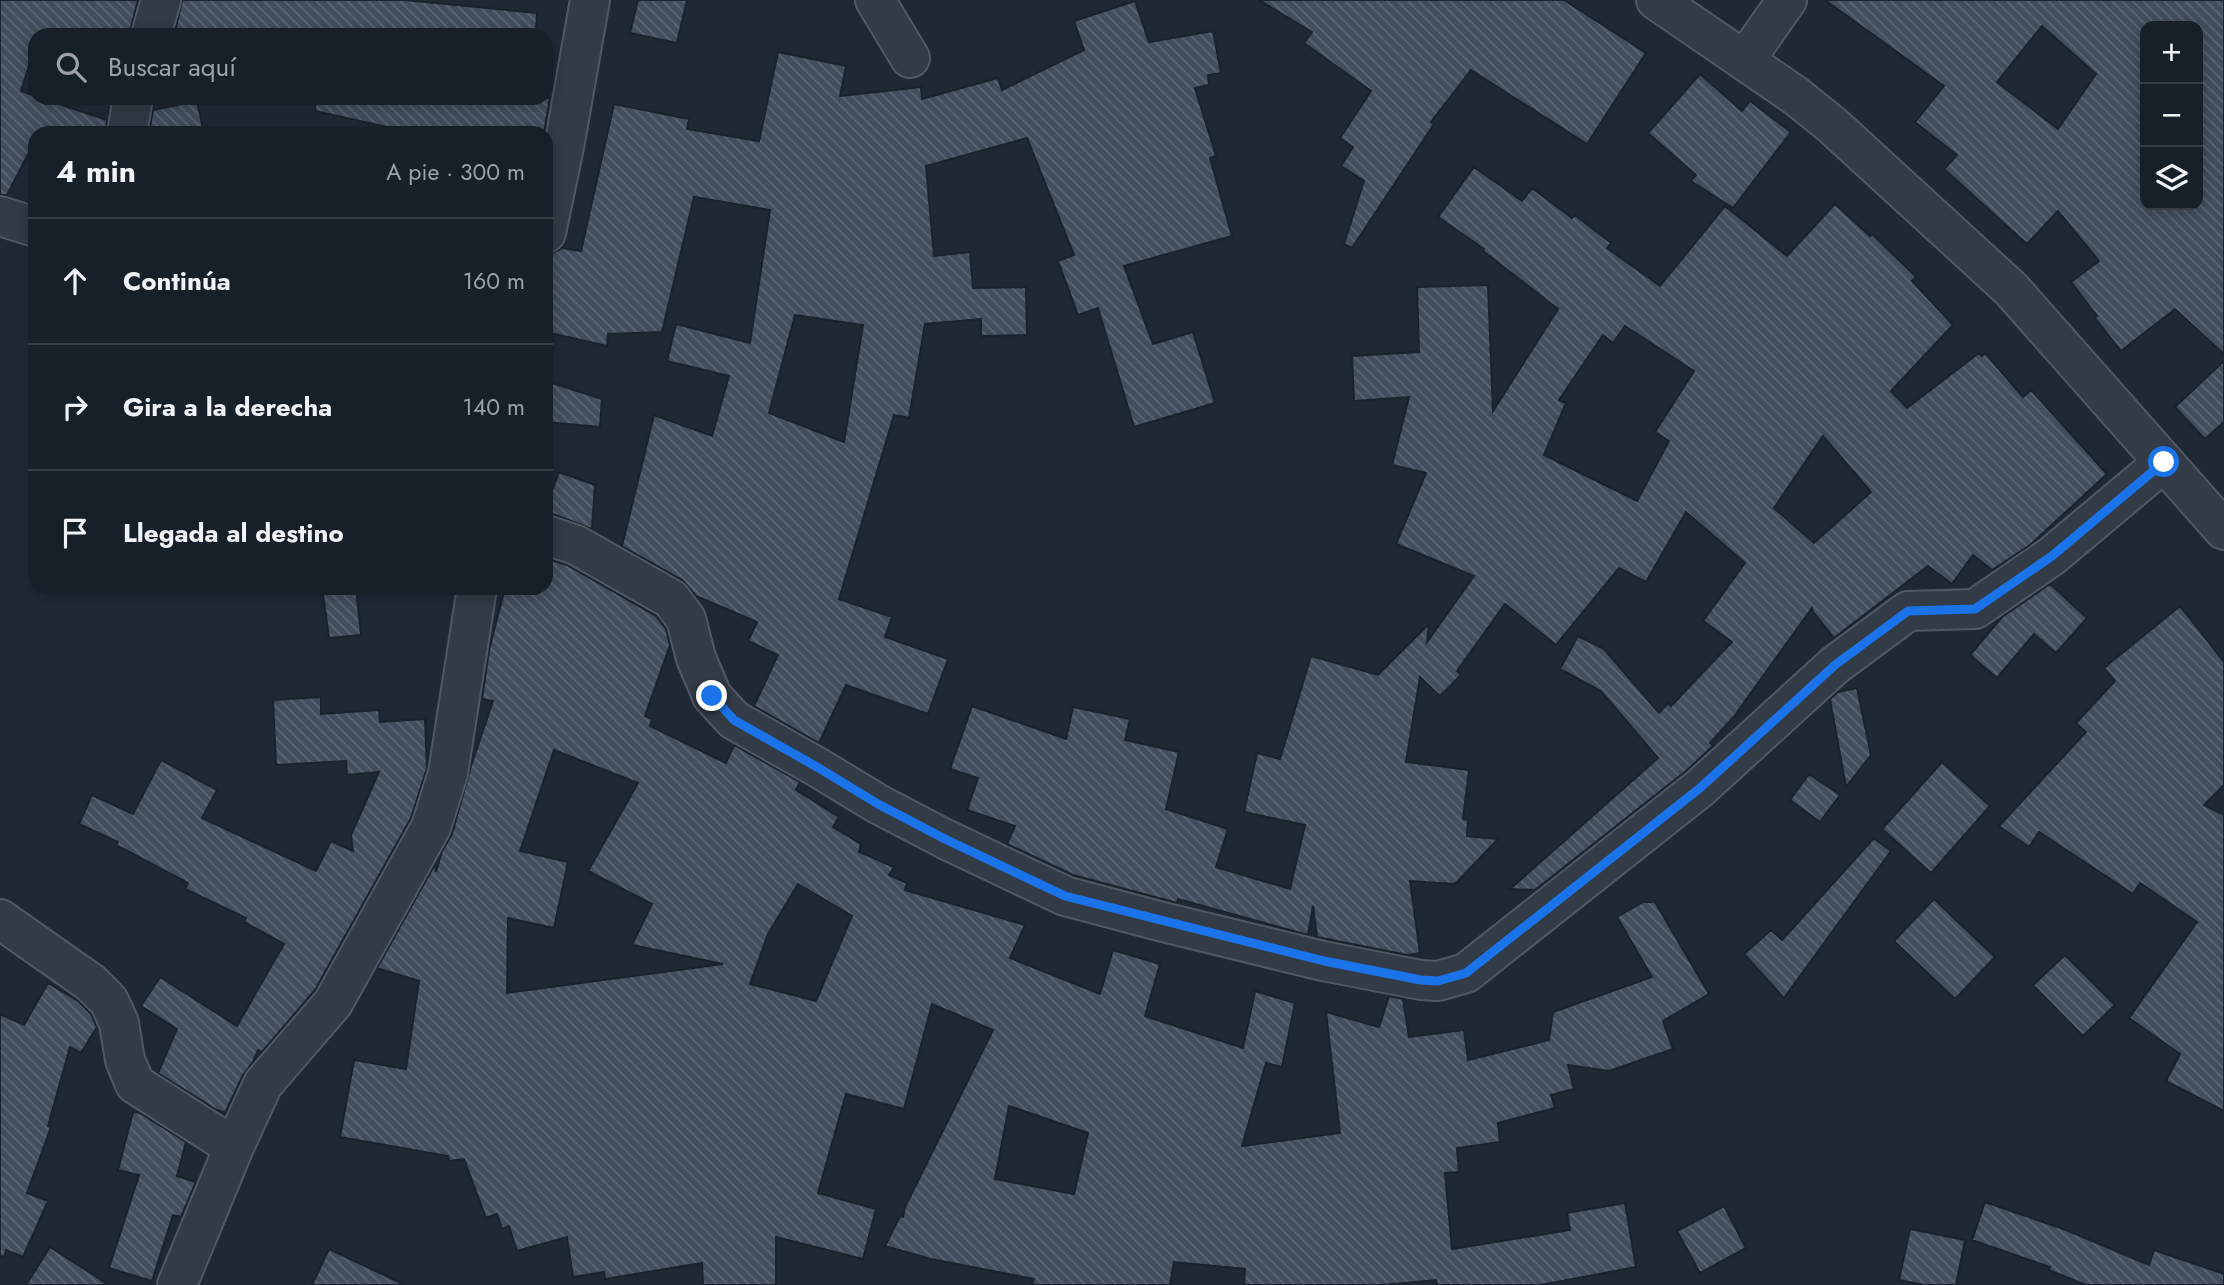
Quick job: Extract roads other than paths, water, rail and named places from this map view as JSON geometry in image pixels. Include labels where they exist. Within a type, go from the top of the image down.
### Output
[{"type":"street","points":[[153,28],[161,0]]},
{"type":"street","points":[[553,200],[590,0]]},
{"type":"street","points":[[875,0],[910,58]]},
{"type":"street","points":[[1656,0],[1796,96],[1832,125],[2011,289],[2224,530]]},
{"type":"street","points":[[1745,60],[1787,0]]},
{"type":"street","points":[[128,126],[132,105]]},
{"type":"street","points":[[0,216],[28,225]]},
{"type":"street","points":[[553,537],[576,545],[671,599],[686,619],[696,658],[712,696],[734,720],[878,804],[945,839],[1065,896],[1324,961],[1438,981],[1466,973],[1700,788],[1835,665],[1908,611],[1975,609],[2052,556],[2164,462]]},
{"type":"street","points":[[177,1285],[262,1084],[333,1003],[430,827],[448,773],[476,595]]},
{"type":"street","points":[[1,919],[91,982],[109,1001],[119,1023],[125,1060],[135,1084],[234,1147]]}]
